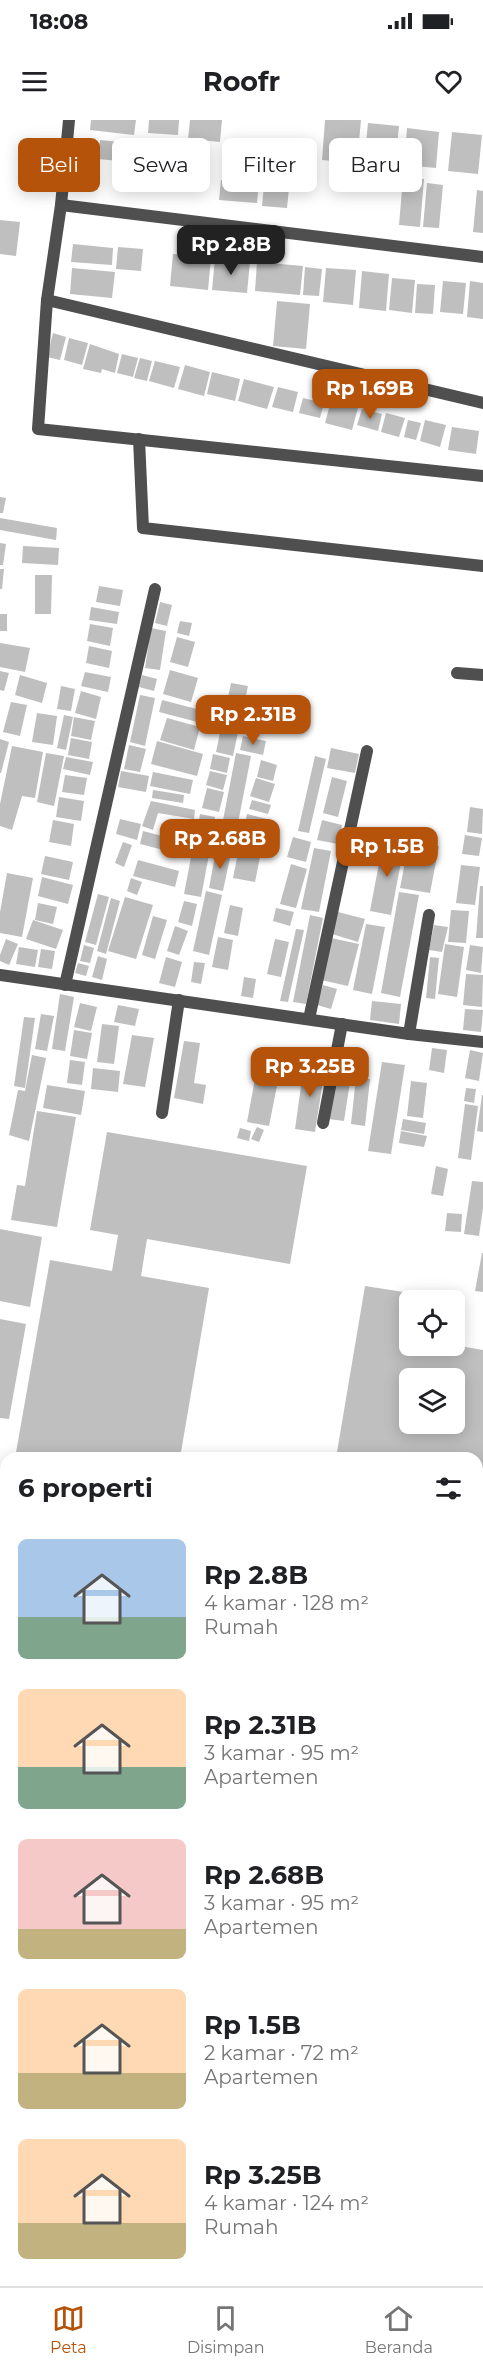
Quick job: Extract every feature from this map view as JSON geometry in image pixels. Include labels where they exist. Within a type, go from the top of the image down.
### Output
[{"type":"street","points":[[69,120],[61,205],[47,300],[38,429],[483,476]]},
{"type":"street","points":[[61,205],[483,257]]},
{"type":"street","points":[[47,300],[483,403]]},
{"type":"street","points":[[139,439],[142,528],[483,566]]},
{"type":"street","points":[[65,985],[155,589]]},
{"type":"street","points":[[457,672],[483,675]]},
{"type":"street","points":[[309,1019],[367,751]]},
{"type":"street","points":[[409,1034],[429,915]]},
{"type":"street","points":[[0,975],[409,1034],[483,1042]]},
{"type":"street","points":[[162,1113],[179,1000]]},
{"type":"street","points":[[322,1123],[342,1024]]},
{"type":"building","points":[[91,120],[136,120],[134,135],[90,130]]},
{"type":"building","points":[[149,120],[179,120],[178,135],[148,133]]},
{"type":"building","points":[[190,120],[222,120],[220,142],[210,141],[210,138],[188,138]]},
{"type":"building","points":[[325,120],[361,120],[359,138],[329,138],[329,161],[322,160]]},
{"type":"building","points":[[368,123],[399,126],[398,138],[367,138]]},
{"type":"building","points":[[407,128],[439,132],[436,168],[422,167],[422,138],[406,138]]},
{"type":"building","points":[[452,132],[482,135],[478,174],[448,171]]},
{"type":"building","points":[[100,140],[112,141],[112,160],[100,159]]},
{"type":"building","points":[[422,179],[424,179],[420,227],[399,225],[402,192],[422,192]]},
{"type":"building","points":[[221,180],[222,192],[258,192],[257,203],[219,200]]},
{"type":"building","points":[[427,183],[443,185],[439,228],[423,227]]},
{"type":"building","points":[[477,190],[483,191],[483,233],[473,232]]},
{"type":"building","points":[[263,192],[289,192],[287,208],[262,206]]},
{"type":"building","points":[[0,220],[20,222],[16,256],[0,254]]},
{"type":"building","points":[[73,244],[113,248],[112,265],[71,262]]},
{"type":"building","points":[[118,247],[143,249],[141,271],[116,269]]},
{"type":"building","points":[[173,254],[211,257],[208,290],[170,286]]},
{"type":"building","points":[[215,258],[250,261],[247,293],[212,290]]},
{"type":"building","points":[[257,262],[303,266],[300,295],[255,291]]},
{"type":"building","points":[[305,267],[322,269],[319,296],[303,295]]},
{"type":"building","points":[[72,268],[115,272],[112,298],[70,294]]},
{"type":"building","points":[[326,268],[356,270],[353,305],[323,302]]},
{"type":"building","points":[[362,271],[389,274],[386,311],[359,308]]},
{"type":"building","points":[[392,278],[415,280],[412,313],[389,310]]},
{"type":"building","points":[[443,281],[466,283],[463,314],[440,312]]},
{"type":"building","points":[[470,281],[483,283],[483,319],[467,317]]},
{"type":"building","points":[[417,284],[435,285],[433,314],[415,313]]},
{"type":"building","points":[[277,301],[310,304],[306,349],[273,346]]},
{"type":"building","points":[[53,333],[66,337],[60,360],[47,357]]},
{"type":"building","points":[[69,338],[88,343],[82,365],[64,360]]},
{"type":"building","points":[[90,344],[119,354],[115,373],[102,369],[101,373],[83,369]]},
{"type":"building","points":[[122,354],[138,358],[133,377],[117,373]]},
{"type":"building","points":[[140,358],[152,361],[147,381],[134,378]]},
{"type":"building","points":[[155,361],[180,367],[174,388],[149,381]]},
{"type":"building","points":[[185,365],[210,372],[204,396],[178,389]]},
{"type":"building","points":[[212,372],[240,379],[235,401],[207,394]]},
{"type":"building","points":[[244,379],[274,387],[267,409],[238,401]]},
{"type":"building","points":[[278,387],[298,392],[293,412],[272,407]]},
{"type":"building","points":[[303,398],[324,403],[320,418],[299,413]]},
{"type":"building","points":[[331,401],[358,408],[352,430],[325,423]]},
{"type":"building","points":[[362,409],[382,414],[378,431],[357,425]]},
{"type":"building","points":[[386,413],[405,418],[399,437],[381,432]]},
{"type":"building","points":[[408,420],[421,423],[416,440],[404,437]]},
{"type":"building","points":[[425,420],[446,425],[440,447],[420,441]]},
{"type":"building","points":[[452,427],[479,431],[476,454],[448,450]]},
{"type":"building","points":[[0,497],[6,498],[3,513],[0,513]]},
{"type":"building","points":[[0,518],[57,528],[56,540],[0,530]]},
{"type":"building","points":[[0,543],[6,544],[3,565],[0,565]]},
{"type":"building","points":[[23,546],[59,548],[58,565],[22,563]]},
{"type":"building","points":[[0,569],[4,569],[2,589],[0,589]]},
{"type":"building","points":[[35,575],[52,575],[51,614],[35,614]]},
{"type":"building","points":[[99,586],[123,590],[120,606],[96,602]]},
{"type":"building","points":[[160,602],[172,605],[167,626],[155,623]]},
{"type":"building","points":[[91,607],[119,612],[117,624],[89,620]]},
{"type":"building","points":[[0,614],[7,614],[7,631],[0,631]]},
{"type":"building","points":[[180,621],[192,623],[189,636],[177,633]]},
{"type":"building","points":[[90,624],[113,628],[110,646],[87,641]]},
{"type":"building","points":[[151,628],[166,631],[160,670],[145,668]]},
{"type":"building","points":[[177,637],[195,642],[188,667],[170,662]]},
{"type":"building","points":[[0,643],[30,648],[25,672],[0,667]]},
{"type":"building","points":[[89,646],[112,651],[109,668],[86,663]]},
{"type":"building","points":[[170,670],[198,678],[191,702],[163,694]]},
{"type":"building","points":[[0,671],[9,673],[4,691],[0,690]]},
{"type":"building","points":[[85,672],[111,677],[108,692],[81,686]]},
{"type":"building","points":[[20,675],[47,683],[42,703],[15,695]]},
{"type":"building","points":[[142,675],[157,679],[154,691],[139,687]]},
{"type":"building","points":[[231,683],[248,686],[240,725],[223,722]]},
{"type":"building","points":[[61,686],[75,689],[71,711],[57,709]]},
{"type":"building","points":[[81,691],[101,697],[96,719],[75,713]]},
{"type":"building","points":[[140,695],[155,698],[145,746],[130,742]]},
{"type":"building","points":[[162,700],[212,713],[209,725],[159,712]]},
{"type":"building","points":[[11,702],[27,705],[20,736],[3,732]]},
{"type":"building","points":[[37,713],[57,716],[53,745],[32,742]]},
{"type":"building","points":[[64,715],[73,717],[66,750],[57,748]]},
{"type":"building","points":[[74,717],[95,721],[91,740],[71,736]]},
{"type":"building","points":[[167,718],[200,727],[194,750],[160,740]]},
{"type":"building","points":[[221,728],[238,732],[233,756],[216,752]]},
{"type":"building","points":[[243,736],[266,741],[263,755],[240,750]]},
{"type":"building","points":[[71,738],[92,742],[89,759],[68,755]]},
{"type":"building","points":[[0,739],[9,742],[1,773],[0,773]]},
{"type":"building","points":[[157,741],[203,754],[197,776],[151,764]]},
{"type":"building","points":[[129,745],[146,749],[140,772],[124,769]]},
{"type":"building","points":[[12,746],[43,752],[35,798],[22,796],[12,830],[0,826],[0,804]]},
{"type":"building","points":[[331,748],[359,754],[355,773],[327,768]]},
{"type":"building","points":[[46,753],[64,756],[54,806],[37,802]]},
{"type":"building","points":[[236,753],[251,756],[233,849],[218,846]]},
{"type":"building","points":[[213,754],[230,758],[227,773],[210,769]]},
{"type":"building","points":[[315,756],[326,759],[309,833],[298,831]]},
{"type":"building","points":[[66,757],[93,762],[90,775],[63,769]]},
{"type":"building","points":[[261,760],[277,765],[273,781],[257,777]]},
{"type":"building","points":[[121,771],[149,776],[146,792],[118,787]]},
{"type":"building","points":[[210,771],[227,775],[223,790],[206,785]]},
{"type":"building","points":[[153,772],[193,780],[190,794],[150,786]]},
{"type":"building","points":[[65,775],[87,778],[84,795],[62,792]]},
{"type":"building","points":[[332,777],[347,781],[338,817],[323,813]]},
{"type":"building","points":[[256,778],[275,784],[269,802],[250,796]]},
{"type":"building","points":[[207,788],[224,792],[219,812],[202,808]]},
{"type":"building","points":[[153,790],[184,795],[183,803],[152,798]]},
{"type":"building","points":[[59,797],[84,801],[81,821],[56,817]]},
{"type":"building","points":[[252,800],[271,805],[268,814],[249,809]]},
{"type":"building","points":[[151,801],[195,810],[194,819],[158,813],[153,830],[142,826]]},
{"type":"building","points":[[470,807],[483,809],[482,834],[467,832]]},
{"type":"building","points":[[200,814],[215,817],[210,851],[194,848]]},
{"type":"building","points":[[247,814],[267,819],[260,846],[241,842]]},
{"type":"building","points":[[120,819],[141,824],[137,840],[116,834]]},
{"type":"building","points":[[53,820],[74,824],[71,846],[49,842]]},
{"type":"building","points":[[322,820],[342,825],[338,844],[317,840]]},
{"type":"building","points":[[143,831],[190,843],[187,856],[140,844]]},
{"type":"building","points":[[465,835],[482,838],[479,856],[462,854]]},
{"type":"building","points":[[293,837],[311,842],[306,862],[287,857]]},
{"type":"building","points":[[409,841],[439,846],[430,893],[400,888]]},
{"type":"building","points":[[123,842],[132,845],[124,867],[115,863]]},
{"type":"building","points":[[383,842],[404,846],[391,915],[370,911]]},
{"type":"building","points":[[239,848],[261,852],[255,882],[233,878]]},
{"type":"building","points":[[314,848],[331,851],[319,912],[301,909]]},
{"type":"building","points":[[216,850],[231,853],[223,891],[209,888]]},
{"type":"building","points":[[192,852],[209,855],[201,897],[184,894]]},
{"type":"building","points":[[45,856],[73,862],[69,880],[41,874]]},
{"type":"building","points":[[138,860],[179,871],[175,887],[133,876]]},
{"type":"building","points":[[291,864],[307,869],[296,908],[280,904]]},
{"type":"building","points":[[461,865],[480,867],[475,905],[456,903]]},
{"type":"building","points":[[7,873],[33,878],[22,937],[0,933],[0,912]]},
{"type":"building","points":[[42,877],[73,885],[68,904],[38,896]]},
{"type":"building","points":[[131,878],[142,882],[137,895],[127,891]]},
{"type":"building","points":[[480,886],[483,886],[483,938],[476,938]]},
{"type":"building","points":[[206,891],[222,895],[209,955],[193,951]]},
{"type":"building","points":[[399,892],[419,895],[400,997],[381,993]]},
{"type":"building","points":[[98,894],[109,897],[96,945],[85,942]]},
{"type":"building","points":[[125,897],[153,905],[136,959],[108,951]]},
{"type":"building","points":[[111,898],[120,901],[106,954],[97,951]]},
{"type":"building","points":[[184,901],[197,904],[192,926],[178,922]]},
{"type":"building","points":[[38,903],[57,907],[53,924],[35,920]]},
{"type":"building","points":[[230,905],[243,908],[238,936],[224,933]]},
{"type":"building","points":[[276,908],[294,912],[290,926],[273,921]]},
{"type":"building","points":[[451,910],[469,911],[466,943],[448,942]]},
{"type":"building","points":[[338,912],[365,919],[358,942],[332,934]]},
{"type":"building","points":[[310,915],[323,918],[306,1004],[293,1002]]},
{"type":"building","points":[[153,916],[167,920],[155,959],[142,955]]},
{"type":"building","points":[[33,920],[63,930],[56,949],[26,939]]},
{"type":"building","points":[[366,924],[385,927],[372,994],[353,990]]},
{"type":"building","points":[[434,925],[448,927],[442,952],[429,950]]},
{"type":"building","points":[[175,926],[188,931],[179,955],[167,951]]},
{"type":"building","points":[[296,929],[304,930],[288,1002],[280,1001]]},
{"type":"building","points":[[218,937],[233,940],[228,970],[212,967]]},
{"type":"building","points":[[331,938],[359,944],[348,986],[321,980]]},
{"type":"building","points":[[6,939],[18,944],[9,965],[0,961]]},
{"type":"building","points":[[275,939],[289,942],[281,977],[267,974]]},
{"type":"building","points":[[445,944],[464,947],[457,997],[438,994]]},
{"type":"building","points":[[84,945],[94,948],[90,963],[80,961]]},
{"type":"building","points":[[470,945],[483,947],[481,973],[466,970]]},
{"type":"building","points":[[19,947],[38,950],[35,967],[16,964]]},
{"type":"building","points":[[41,949],[55,951],[52,969],[38,967]]},
{"type":"building","points":[[98,956],[107,959],[102,980],[92,977]]},
{"type":"building","points":[[166,957],[182,962],[175,987],[159,983]]},
{"type":"building","points":[[430,957],[439,958],[435,999],[426,998]]},
{"type":"building","points":[[194,962],[205,963],[201,984],[191,982]]},
{"type":"building","points":[[78,963],[89,966],[86,976],[75,973]]},
{"type":"building","points":[[466,974],[483,975],[482,1007],[463,1005]]},
{"type":"building","points":[[244,977],[256,979],[253,998],[241,996]]},
{"type":"building","points":[[323,985],[337,989],[331,1009],[317,1005]]},
{"type":"building","points":[[60,994],[74,997],[65,1051],[52,1049]]},
{"type":"building","points":[[372,1001],[401,1004],[399,1024],[370,1020]]},
{"type":"building","points":[[80,1003],[97,1007],[91,1031],[74,1027]]},
{"type":"building","points":[[118,1005],[139,1009],[135,1026],[114,1022]]},
{"type":"building","points":[[465,1009],[483,1010],[481,1032],[463,1030]]},
{"type":"building","points":[[41,1014],[54,1016],[47,1051],[35,1049]]},
{"type":"building","points":[[24,1017],[35,1018],[25,1088],[14,1086]]},
{"type":"building","points":[[102,1024],[119,1026],[114,1064],[97,1062]]},
{"type":"building","points":[[74,1030],[92,1033],[87,1059],[70,1056]]},
{"type":"building","points":[[132,1035],[154,1038],[145,1087],[123,1084]]},
{"type":"building","points":[[184,1041],[200,1043],[194,1083],[206,1085],[203,1104],[174,1098]]},
{"type":"building","points":[[432,1048],[447,1050],[444,1073],[429,1070]]},
{"type":"building","points":[[470,1050],[483,1053],[479,1081],[465,1078]]},
{"type":"building","points":[[32,1055],[46,1058],[29,1141],[9,1135],[18,1090],[25,1091]]},
{"type":"building","points":[[259,1057],[282,1061],[269,1126],[247,1122]]},
{"type":"building","points":[[70,1060],[85,1062],[82,1085],[67,1083]]},
{"type":"building","points":[[340,1061],[359,1062],[358,1076],[339,1075]]},
{"type":"building","points":[[382,1062],[405,1065],[391,1154],[368,1151]]},
{"type":"building","points":[[304,1065],[325,1068],[315,1132],[295,1129]]},
{"type":"building","points":[[93,1068],[120,1071],[118,1092],[91,1089]]},
{"type":"building","points":[[356,1077],[370,1079],[365,1126],[351,1124]]},
{"type":"building","points":[[334,1079],[350,1082],[344,1121],[328,1119]]},
{"type":"building","points":[[411,1081],[427,1083],[423,1118],[407,1116]]},
{"type":"building","points":[[47,1085],[85,1091],[81,1115],[43,1108]]},
{"type":"building","points":[[466,1088],[476,1089],[474,1103],[464,1101]]},
{"type":"building","points":[[483,1095],[483,1132],[477,1131]]},
{"type":"building","points":[[465,1104],[478,1106],[471,1160],[458,1158]]},
{"type":"building","points":[[37,1111],[76,1117],[57,1227],[11,1220],[17,1185],[25,1186]]},
{"type":"building","points":[[403,1119],[426,1123],[424,1134],[401,1130]]},
{"type":"building","points":[[257,1127],[264,1130],[259,1142],[251,1139]]},
{"type":"building","points":[[240,1128],[251,1131],[249,1141],[237,1138]]},
{"type":"building","points":[[401,1131],[427,1136],[424,1147],[399,1143]]},
{"type":"building","points":[[107,1132],[307,1166],[290,1264],[147,1239],[141,1276],[209,1288],[181,1452],[16,1452],[50,1260],[112,1271],[118,1235],[90,1230]]},
{"type":"building","points":[[436,1166],[448,1169],[443,1196],[431,1194]]},
{"type":"building","points":[[472,1181],[483,1182],[483,1208],[479,1236],[464,1234]]},
{"type":"building","points":[[447,1213],[462,1214],[461,1232],[445,1231]]},
{"type":"building","points":[[0,1229],[42,1237],[30,1307],[0,1301]]},
{"type":"building","points":[[483,1253],[483,1292],[475,1291]]},
{"type":"building","points":[[365,1286],[399,1291],[399,1356],[465,1356],[465,1347],[483,1350],[483,1452],[337,1452]]},
{"type":"building","points":[[0,1319],[26,1324],[9,1419],[0,1418]]}]
